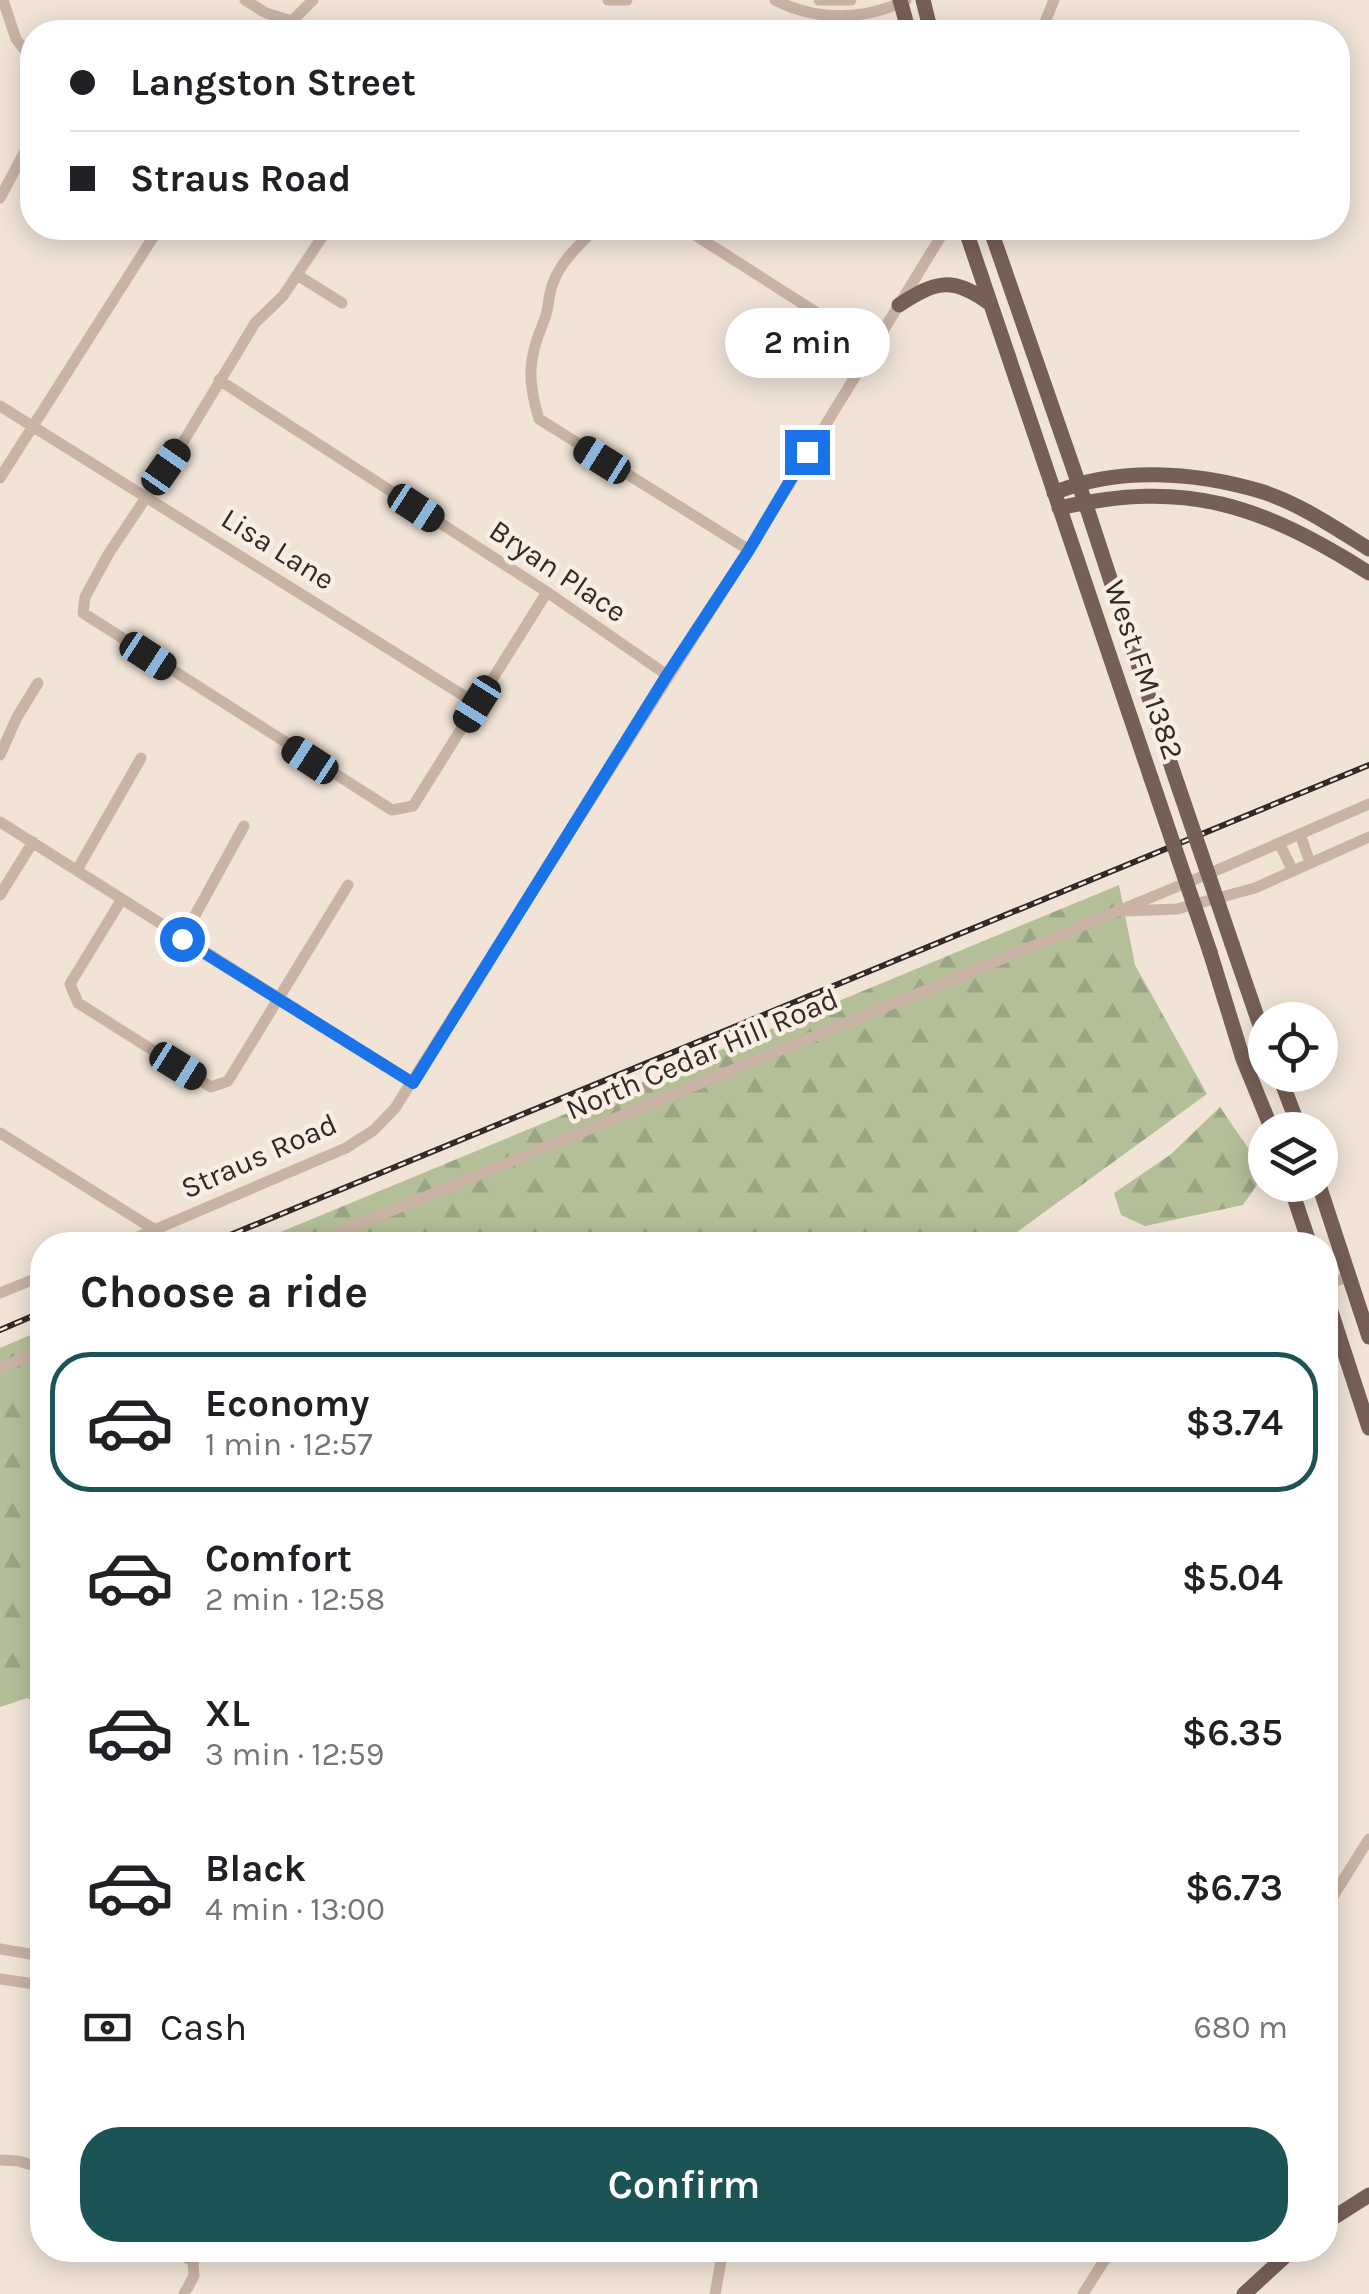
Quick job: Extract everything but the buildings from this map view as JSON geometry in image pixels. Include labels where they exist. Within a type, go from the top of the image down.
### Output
[{"type":"main road","name":"West FM 1382","points":[[969,240],[1243,1060],[1265,1112]]},
{"type":"main road","name":"West FM 1382","points":[[994,240],[1252,1002]]},
{"type":"main road","points":[[899,304],[925,288],[950,284],[970,290],[990,304]]},
{"type":"main road","points":[[1057,500],[1078,482],[1130,475],[1192,478],[1261,492],[1321,519],[1369,549]]},
{"type":"main road","points":[[1057,500],[1194,497],[1256,512],[1311,537],[1369,573]]},
{"type":"main road","points":[[1296,1202],[1306,1232]]},
{"type":"main road","points":[[1325,1202],[1335,1232]]},
{"type":"main road","points":[[1338,1242],[1369,1338]]},
{"type":"main road","points":[[1338,1336],[1369,1428]]},
{"type":"main road","points":[[1338,2215],[1369,2195]]},
{"type":"main road","points":[[1244,2294],[1279,2262]]},
{"type":"street","points":[[244,0],[289,20]]},
{"type":"street","points":[[293,20],[313,0]]},
{"type":"street","points":[[608,0],[627,0]]},
{"type":"street","points":[[776,0],[798,12],[827,17],[902,1]]},
{"type":"street","points":[[818,0],[851,0]]},
{"type":"street","points":[[2,3],[20,44]]},
{"type":"street","points":[[0,198],[20,160]]},
{"type":"street","points":[[0,478],[150,240]]},
{"type":"street","points":[[320,240],[283,296],[255,324],[146,495],[85,597],[84,614],[392,810],[412,806],[547,592]]},
{"type":"street","points":[[586,240],[558,272],[532,352],[529,386],[539,418],[749,550]]},
{"type":"street","points":[[703,240],[872,348]]},
{"type":"street","name":"Straus Road","points":[[151,1232],[346,1148],[374,1130],[413,1083],[749,550],[939,240]]},
{"type":"street","points":[[297,275],[342,303]]},
{"type":"street","name":"Bryan Place","points":[[220,380],[547,592],[667,675]]},
{"type":"street","name":"Lisa Lane","points":[[0,406],[477,704]]},
{"type":"street","points":[[0,755],[38,684]]},
{"type":"street","points":[[77,870],[141,758]]},
{"type":"street","name":"North Cedar Hill Road","points":[[339,1232],[1369,804]]},
{"type":"street","points":[[0,822],[413,1083]]},
{"type":"street","points":[[182,939],[244,826]]},
{"type":"street","points":[[1300,834],[1310,864]]},
{"type":"street","name":"North Cedar Hill Road","points":[[1116,911],[1177,909],[1255,888],[1369,837]]},
{"type":"street","points":[[0,895],[33,842]]},
{"type":"street","points":[[1279,844],[1292,871]]},
{"type":"street","points":[[122,899],[70,984],[78,1002],[212,1087],[228,1081],[348,885]]},
{"type":"street","points":[[0,1134],[156,1230]]},
{"type":"street","points":[[1338,1281],[1350,1278]]},
{"type":"street","points":[[0,1293],[30,1281]]},
{"type":"street","points":[[1338,1300],[1357,1298]]},
{"type":"street","points":[[0,1368],[30,1355]]},
{"type":"street","points":[[1338,1888],[1369,1839]]},
{"type":"street","points":[[0,1949],[30,1954]]},
{"type":"street","points":[[0,1978],[30,1983]]},
{"type":"street","points":[[0,2160],[30,2164]]},
{"type":"street","points":[[184,2294],[194,2276],[193,2262]]},
{"type":"street","points":[[715,2294],[721,2262]]},
{"type":"street","points":[[1084,2294],[1104,2262]]},
{"type":"green space","points":[[1119,885],[1135,965],[1207,1094],[1017,1232],[280,1232]]},
{"type":"green space","points":[[1220,1107],[1248,1148],[1248,1198],[1243,1205],[1145,1226],[1121,1215],[1114,1193],[1170,1155]]},
{"type":"green space","points":[[30,1335],[30,1700],[0,1707],[0,1348]]},
{"type":"railway","points":[[237,1232],[1369,765]]},
{"type":"railway","points":[[0,1330],[30,1317]]},
{"type":"route","points":[[182,939],[413,1083],[807,452]]}]
